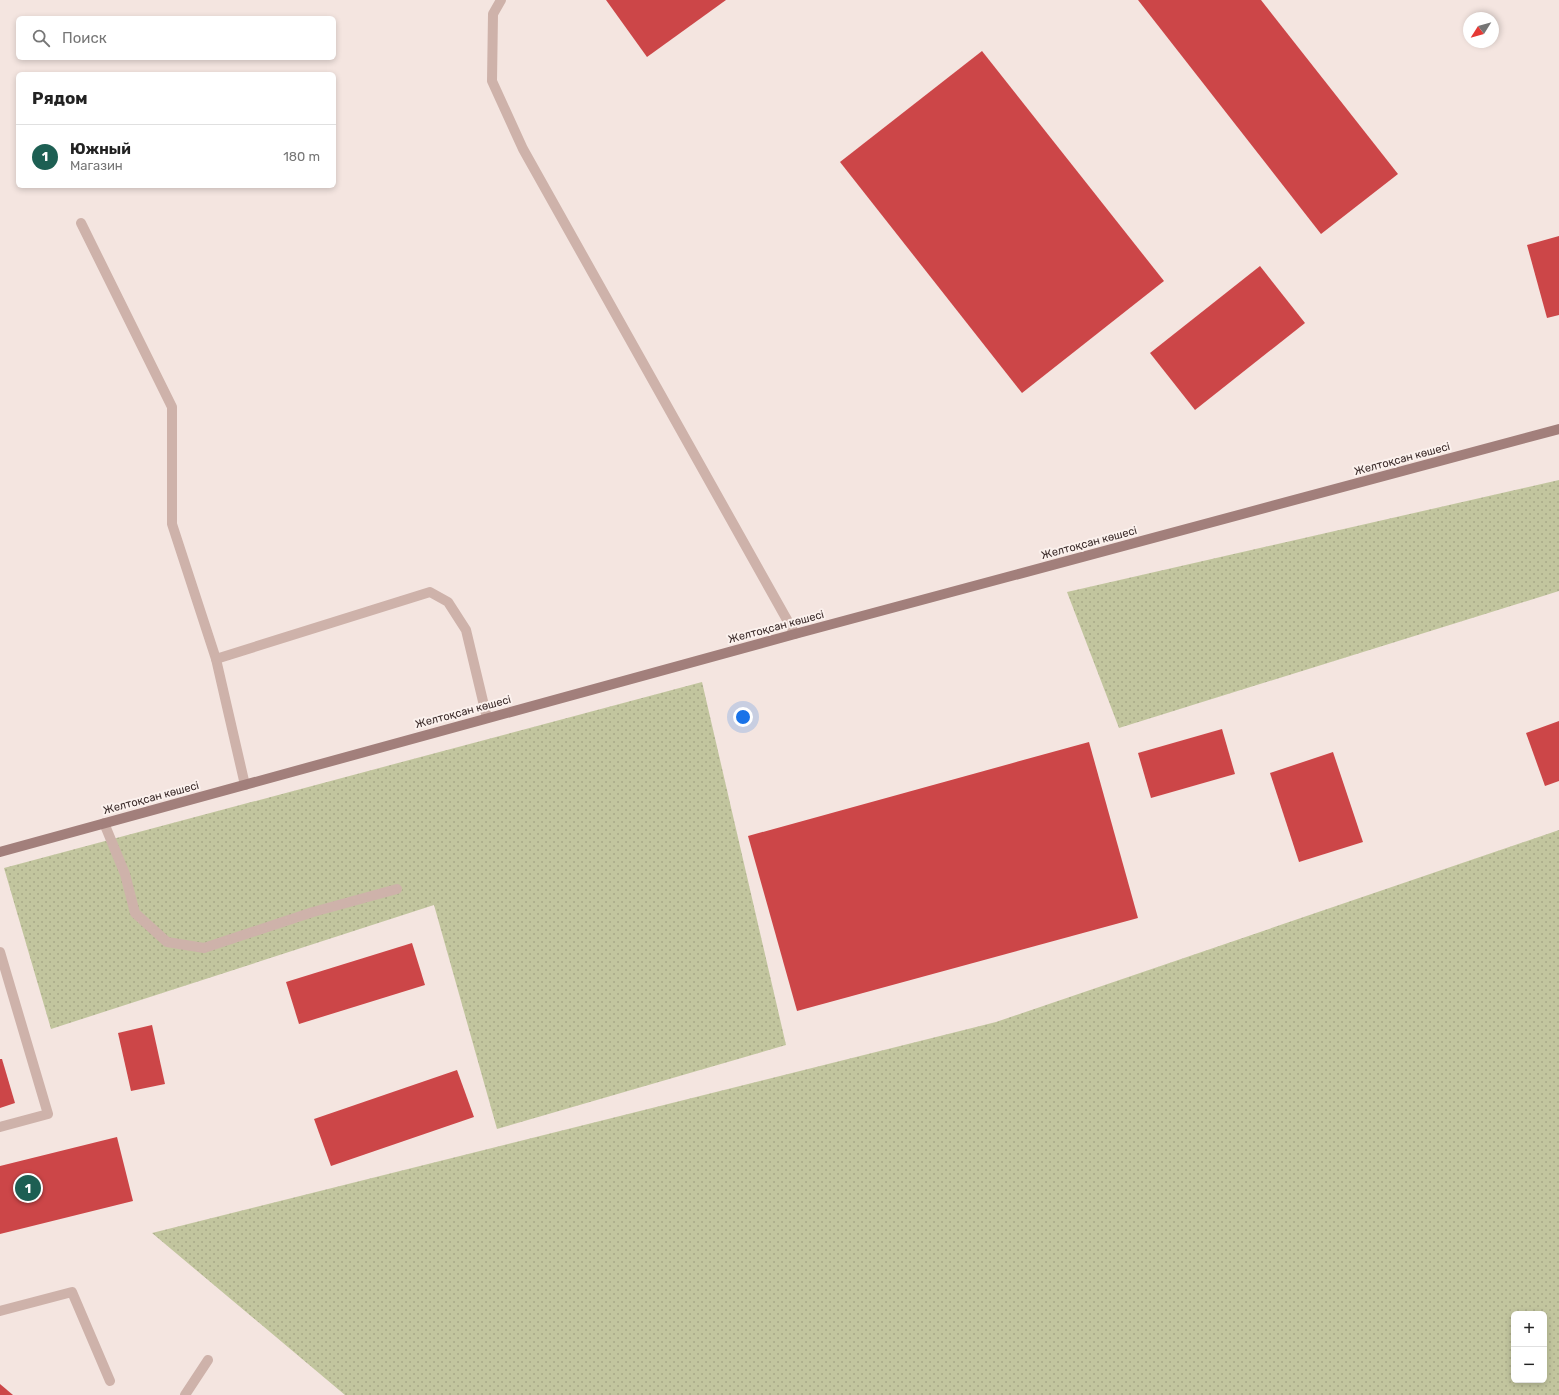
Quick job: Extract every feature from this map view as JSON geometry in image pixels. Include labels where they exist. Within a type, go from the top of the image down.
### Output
[{"type":"main road","name":"Желтоқсан көшесі","points":[[0,852],[795,634],[1559,429]]},
{"type":"lane","points":[[501,0],[493,14],[492,81],[523,149],[795,634]]},
{"type":"lane","points":[[81,224],[172,407],[172,524],[216,659],[245,785]]},
{"type":"lane","points":[[216,659],[430,592],[448,602],[466,630],[487,718]]},
{"type":"lane","points":[[104,823],[125,874],[135,913],[167,942],[204,948],[313,912],[397,889]]},
{"type":"lane","points":[[0,952],[48,1114],[0,1127]]},
{"type":"lane","points":[[0,1311],[72,1292],[110,1381]]},
{"type":"lane","points":[[185,1395],[208,1360]]},
{"type":"green space","points":[[1559,480],[1559,591],[1119,728],[1067,592]]},
{"type":"green space","points":[[702,682],[786,1045],[497,1129],[434,905],[51,1029],[4,868]]},
{"type":"green space","points":[[1559,830],[1559,1395],[345,1395],[152,1233],[996,1022]]},
{"type":"building","points":[[606,0],[726,0],[647,57]]},
{"type":"building","points":[[1138,0],[1261,0],[1398,174],[1321,234]]},
{"type":"building","points":[[982,51],[1164,281],[1022,393],[840,162]]},
{"type":"building","points":[[1559,236],[1559,315],[1547,318],[1527,245]]},
{"type":"building","points":[[1260,266],[1305,323],[1195,410],[1150,353]]},
{"type":"building","points":[[1559,721],[1559,781],[1545,786],[1526,733]]},
{"type":"building","points":[[1222,729],[1235,774],[1151,798],[1138,753]]},
{"type":"building","points":[[1089,742],[1138,918],[797,1011],[748,836]]},
{"type":"building","points":[[1333,752],[1363,842],[1299,862],[1270,773]]},
{"type":"building","points":[[412,943],[425,985],[299,1024],[286,982]]},
{"type":"building","points":[[152,1025],[165,1084],[131,1091],[118,1033]]},
{"type":"building","points":[[0,1059],[2,1059],[15,1103],[0,1108]]},
{"type":"building","points":[[457,1070],[474,1117],[331,1166],[314,1119]]},
{"type":"building","points":[[117,1137],[133,1201],[0,1234],[0,1166]]},
{"type":"building","points":[[0,1384],[13,1395],[0,1395]]},
{"type":"place","name":"Южный","points":[[28,1188]]}]
